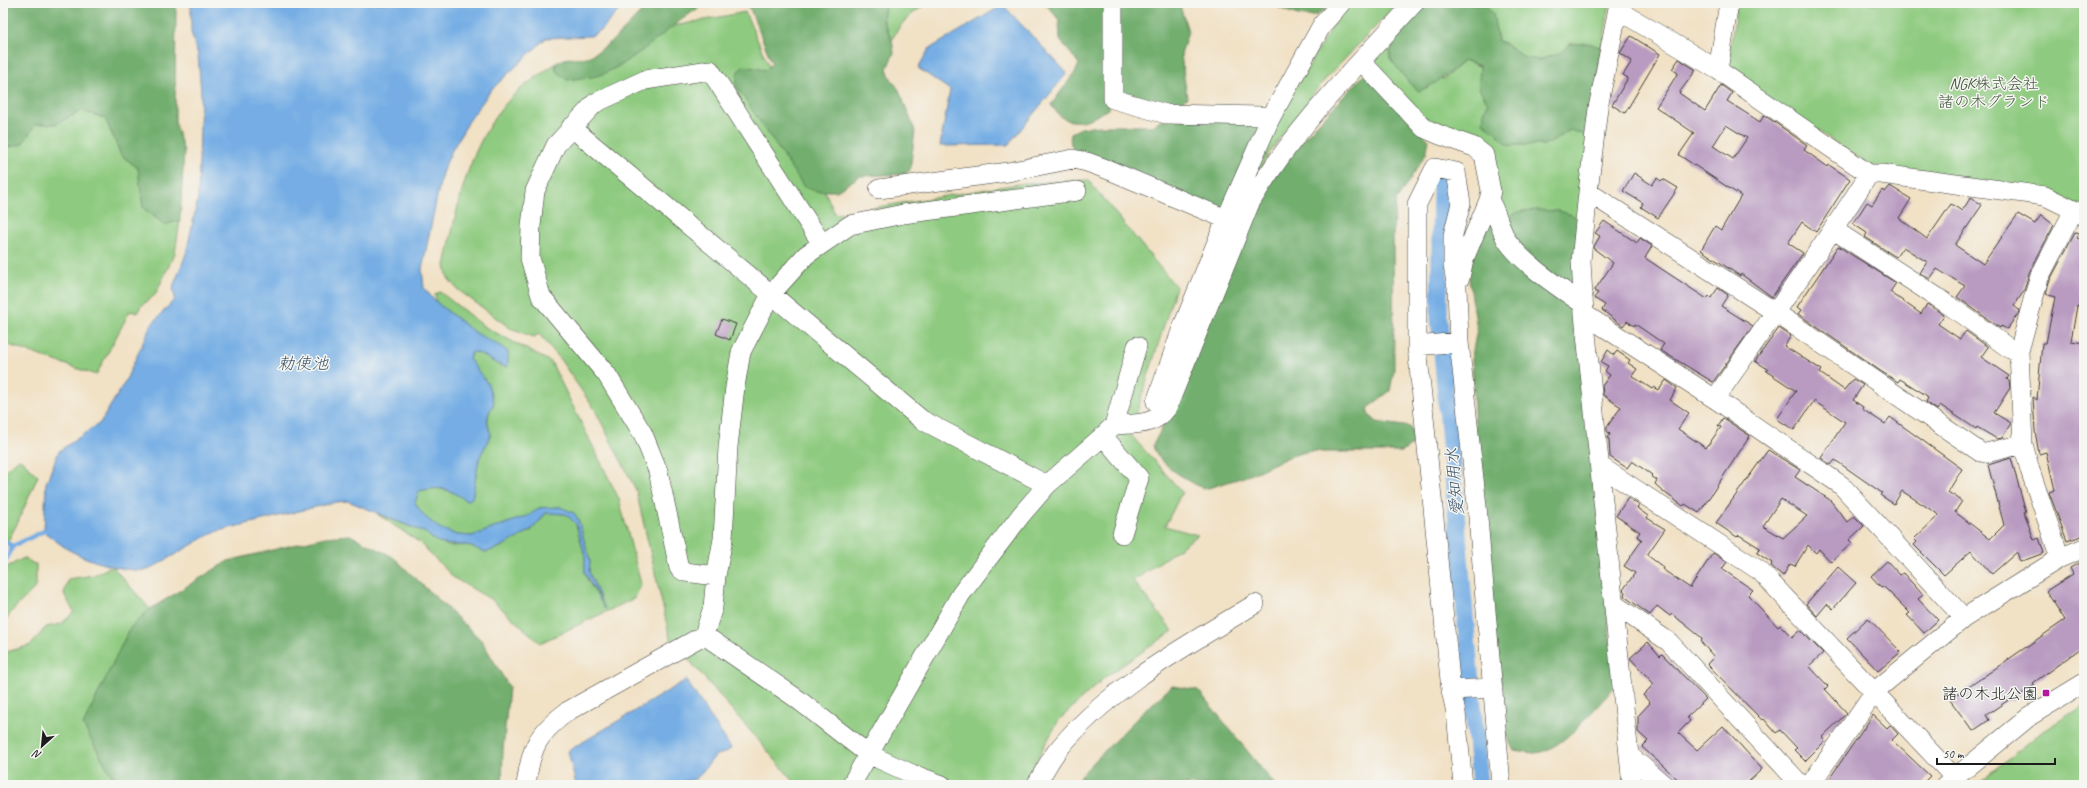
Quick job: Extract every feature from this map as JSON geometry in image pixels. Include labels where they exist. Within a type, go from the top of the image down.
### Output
[{"type":"street","points":[[1113,3],[1113,99],[1166,114],[1262,116],[1270,118]]},
{"type":"street","points":[[851,785],[961,594],[1016,521],[1047,485],[1109,430],[1130,414],[1141,413],[1155,404],[1226,219],[1270,118],[1322,25],[1341,3]]},
{"type":"street","points":[[1109,430],[1148,423],[1161,416],[1167,408],[1250,203],[1266,175],[1294,135],[1414,3]]},
{"type":"street","points":[[1718,70],[1730,3]]},
{"type":"street","points":[[1632,785],[1583,309],[1581,261],[1598,108],[1618,6],[1718,70],[1869,174],[1881,174],[2045,196],[2079,212],[2039,278],[2019,351],[2023,444],[2030,470],[2060,558]]},
{"type":"street","points":[[1361,61],[1424,128],[1474,147],[1484,155],[1491,191],[1489,200],[1464,259],[1457,288]]},
{"type":"street","points":[[716,576],[684,572],[678,568],[671,524],[658,471],[639,426],[607,374],[541,296],[530,258],[536,191],[556,145],[571,127],[595,103],[646,80],[710,70],[822,244]]},
{"type":"street","points":[[571,127],[922,420],[1047,485]]},
{"type":"street","points":[[879,189],[1008,172],[1074,160],[1087,162],[1109,170],[1212,215],[1226,219]]},
{"type":"street","points":[[1463,785],[1456,713],[1451,690],[1417,346],[1417,204],[1435,168],[1456,172],[1461,203],[1452,235],[1453,266],[1457,288],[1457,342],[1477,506],[1489,688],[1501,785]]},
{"type":"street","points":[[1715,398],[1804,270],[1834,230],[1869,174]]},
{"type":"street","points":[[526,785],[529,759],[538,740],[552,723],[568,711],[704,635],[713,607],[716,576],[723,539],[728,447],[734,387],[740,359],[750,334],[771,294],[803,259],[850,225],[903,214],[1077,191]]},
{"type":"street","points":[[1588,192],[1775,312],[1980,452],[1986,453],[2023,444]]},
{"type":"street","points":[[1489,200],[1495,209],[1506,239],[1514,250],[1583,309],[1841,485],[1964,618]]},
{"type":"street","points":[[1834,230],[1946,304],[2010,349],[2019,351]]},
{"type":"street","points":[[1417,346],[1457,342]]},
{"type":"street","points":[[1109,430],[1137,346]]},
{"type":"street","points":[[1109,430],[1140,478],[1122,534]]},
{"type":"street","points":[[1600,466],[1760,571],[1875,691],[1950,781],[2030,716],[2084,683]]},
{"type":"street","points":[[1810,785],[1875,691],[1964,618],[2060,558],[2084,548]]},
{"type":"street","points":[[1036,785],[1057,752],[1099,707],[1139,676],[1255,604]]},
{"type":"street","points":[[1614,604],[1669,642],[1801,785]]},
{"type":"street","points":[[704,635],[796,698],[868,754],[912,774],[942,785]]},
{"type":"street","points":[[1451,690],[1489,688]]},
{"type":"street","points":[[1629,755],[1664,785]]},
{"type":"green space","points":[[3,3],[176,3],[175,122],[184,152],[180,220],[165,225],[143,208],[138,168],[121,155],[105,118],[82,111],[55,124],[36,124],[22,144],[3,148]]},
{"type":"green space","points":[[650,3],[707,3],[681,20],[631,59],[603,74],[567,80],[556,71],[556,63],[561,60],[588,57],[600,50],[622,31]]},
{"type":"green space","points":[[744,3],[888,3],[884,10],[883,20],[892,40],[894,53],[887,68],[890,77],[899,90],[915,131],[910,170],[906,174],[860,176],[837,191],[816,191],[804,187],[736,86],[738,71],[744,66],[766,70],[772,63],[751,11]]},
{"type":"green space","points":[[888,3],[927,3],[903,23],[892,40],[884,22],[884,12]]},
{"type":"green space","points":[[1045,3],[1110,3],[1109,108],[1092,118],[1080,121],[1067,120],[1061,117],[1051,105],[1076,71],[1079,64],[1060,40],[1059,20]]},
{"type":"green space","points":[[1116,3],[1179,3],[1188,31],[1181,55],[1187,98],[1178,104],[1161,103],[1116,92]]},
{"type":"green space","points":[[1270,3],[1331,3],[1319,14],[1307,16],[1294,14]]},
{"type":"green space","points":[[1346,3],[1398,3],[1320,85],[1269,153],[1251,188],[1261,146]]},
{"type":"green space","points":[[1423,3],[1485,4],[1493,14],[1498,41],[1506,44],[1525,58],[1539,60],[1561,53],[1569,44],[1589,43],[1602,48],[1590,126],[1585,135],[1570,130],[1552,142],[1543,145],[1508,145],[1493,130],[1483,123],[1484,113],[1488,103],[1479,88],[1480,66],[1464,60],[1443,77],[1426,88],[1419,91],[1410,84],[1390,58],[1391,50],[1397,35]]},
{"type":"green space","points":[[1481,3],[1610,3],[1602,48],[1569,44],[1562,53],[1539,60],[1525,58],[1506,44],[1498,41],[1496,29],[1485,4]]},
{"type":"green space","name":"NGK株式会社 諸の木グランド","points":[[1737,3],[2084,3],[2084,207],[1869,165],[1734,75],[1728,63]]},
{"type":"green space","points":[[745,12],[835,214],[1025,183],[1088,180],[1176,287],[1130,434],[1182,492],[1165,526],[1198,535],[1133,581],[1173,631],[1105,677],[1059,720],[1022,785],[797,785],[670,638],[636,490],[595,410],[557,355],[539,334],[534,337],[510,328],[457,289],[448,278],[445,266],[449,244],[459,200],[473,158],[494,119],[519,90],[556,63],[556,71],[669,27]]},
{"type":"green space","points":[[1410,17],[1390,48],[1390,58],[1410,84],[1444,79],[1464,60],[1481,67],[1479,88],[1488,103],[1484,113],[1483,123],[1493,130],[1508,145],[1543,145],[1552,142],[1570,130],[1590,126],[1579,218],[1549,212],[1528,211],[1518,213],[1511,217],[1505,225],[1497,191],[1489,140],[1438,126],[1425,119],[1374,64],[1376,56]]},
{"type":"green space","points":[[1365,74],[1429,140],[1426,154],[1396,201],[1393,229],[1394,370],[1390,391],[1369,407],[1368,414],[1377,422],[1410,427],[1414,436],[1412,445],[1402,452],[1304,452],[1294,455],[1253,474],[1205,489],[1174,471],[1155,452],[1153,445],[1167,419],[1258,203],[1287,156]]},
{"type":"green space","points":[[82,111],[105,118],[121,155],[138,168],[143,208],[165,225],[180,220],[175,253],[155,295],[141,306],[137,313],[130,311],[96,375],[3,343],[3,148],[22,144],[36,123],[55,124]]},
{"type":"green space","points":[[1162,119],[1261,122],[1225,208],[1212,210],[1078,154],[1071,145],[1071,133],[1081,128],[1101,126],[1153,126]]},
{"type":"green space","points":[[1490,210],[1577,305],[1615,687],[1589,716],[1568,736],[1557,745],[1535,753],[1514,750],[1502,729],[1475,436],[1472,356],[1477,329],[1469,279],[1469,268]]},
{"type":"green space","points":[[1537,210],[1560,211],[1579,218],[1577,295],[1546,272],[1505,225],[1511,216],[1518,212]]},
{"type":"green space","points":[[440,292],[485,327],[551,362],[619,499],[641,584],[635,598],[540,643],[492,600],[454,578],[419,542],[377,514],[426,533],[432,539],[449,546],[467,545],[487,552],[501,547],[511,540],[531,531],[546,513],[566,514],[576,524],[585,556],[585,573],[588,581],[603,605],[589,572],[590,561],[578,519],[574,513],[560,507],[539,508],[530,515],[472,536],[457,535],[439,528],[424,516],[415,503],[419,490],[427,489],[450,491],[467,501],[472,498],[479,459],[491,434],[488,425],[488,418],[494,403],[488,384],[469,359],[472,352],[479,353],[500,366],[507,352],[474,332],[436,302],[435,294]]},
{"type":"green space","points":[[19,459],[38,476],[17,524],[3,550],[3,472]]},
{"type":"green space","points":[[350,535],[393,557],[482,641],[509,687],[503,750],[502,785],[117,785],[83,725],[130,628],[150,609],[228,561],[325,537]]},
{"type":"green space","points":[[24,558],[36,565],[36,587],[13,610],[3,623],[3,569]]},
{"type":"green space","points":[[112,566],[150,609],[130,628],[83,725],[117,785],[3,785],[3,653],[31,645],[46,627],[61,624],[74,612],[64,594],[68,579],[94,575]]},
{"type":"green space","points":[[1172,686],[1198,690],[1275,785],[1076,785],[1081,775],[1141,714]]},
{"type":"green space","points":[[2084,705],[2084,785],[1975,785],[2043,731]]},
{"type":"water","name":"勅使池","points":[[191,3],[626,3],[601,30],[591,36],[546,38],[491,90],[469,121],[451,152],[442,173],[422,269],[424,288],[436,302],[474,332],[508,352],[508,367],[498,364],[477,353],[472,352],[469,359],[488,384],[494,403],[487,422],[491,434],[479,459],[472,498],[467,501],[450,491],[444,489],[434,489],[419,491],[415,503],[424,516],[439,528],[457,535],[472,536],[530,515],[539,508],[560,507],[574,513],[578,519],[590,561],[589,572],[605,609],[585,573],[585,556],[576,524],[566,514],[546,513],[536,526],[529,531],[502,546],[486,552],[468,545],[449,545],[440,543],[426,533],[348,501],[336,502],[214,532],[150,569],[142,570],[123,569],[91,560],[67,549],[44,532],[46,483],[59,451],[100,423],[125,382],[151,325],[175,299],[173,287],[186,254],[198,198],[201,93],[198,55],[191,32]]},
{"type":"water","points":[[1003,5],[1067,73],[1008,145],[940,146],[950,90],[918,68],[929,49]]},
{"type":"water","points":[[686,680],[731,748],[725,753],[716,755],[696,779],[666,785],[576,785],[568,751]]},
{"type":"building","points":[[1631,36],[1660,54],[1625,113],[1612,105],[1628,78],[1623,75],[1632,61],[1620,53]]},
{"type":"building","points":[[1679,59],[1696,70],[1679,93],[1705,111],[1721,85],[1732,93],[1727,101],[1760,122],[1764,115],[1807,145],[1804,150],[1828,167],[1829,165],[1850,179],[1816,232],[1802,222],[1788,243],[1803,253],[1772,297],[1741,274],[1740,276],[1701,250],[1715,226],[1721,230],[1741,196],[1679,155],[1694,133],[1656,107],[1678,73],[1672,69]],"holes":[[[1726,125],[1747,138],[1733,159],[1713,146]]]},
{"type":"building","points":[[1634,173],[1652,185],[1657,178],[1661,181],[1663,179],[1678,188],[1658,218],[1641,207],[1643,203],[1623,191]]},
{"type":"building","points":[[1890,186],[1911,199],[1899,218],[1927,239],[1951,204],[1962,211],[1971,197],[1982,205],[1955,245],[1983,264],[2018,214],[2035,224],[2041,215],[2054,225],[2029,273],[2024,291],[2014,306],[2019,310],[2018,314],[2007,329],[2001,326],[2000,328],[1957,297],[1965,286],[1937,269],[1930,279],[1920,273],[1927,262],[1903,247],[1896,257],[1865,237],[1867,233],[1853,224],[1867,202],[1872,205],[1882,190],[1885,192]]},
{"type":"building","points":[[1604,221],[1637,243],[1640,238],[1652,246],[1645,258],[1707,299],[1709,296],[1711,298],[1718,288],[1728,295],[1721,306],[1753,326],[1713,382],[1660,350],[1664,344],[1635,324],[1634,326],[1627,321],[1623,326],[1602,310],[1605,305],[1594,298],[1598,293],[1594,291],[1613,263],[1593,248],[1600,236],[1595,233]]},
{"type":"building","points":[[2075,233],[2079,234],[2077,238],[2084,241],[2084,308],[2077,306],[2071,341],[2084,343],[2084,535],[2067,541],[2049,492],[2055,490],[2046,452],[2039,454],[2035,431],[2033,397],[2037,400],[2042,343],[2046,343],[2055,297],[2046,294],[2049,282]]},
{"type":"building","points":[[1838,246],[1896,283],[1890,292],[1921,314],[1927,304],[1944,315],[1938,324],[1960,339],[1966,331],[1988,347],[1981,357],[2009,376],[2007,379],[2009,381],[2010,388],[1994,413],[2011,423],[2002,438],[1997,439],[1977,427],[1976,429],[1940,405],[1937,410],[1926,402],[1928,398],[1926,395],[1900,379],[1898,382],[1882,372],[1798,314],[1801,310],[1797,307]]},
{"type":"building","points":[[722,319],[736,324],[730,340],[716,334]]},
{"type":"building","points":[[1779,328],[1791,336],[1784,346],[1822,370],[1820,373],[1844,390],[1853,379],[1863,385],[1853,400],[1863,407],[1862,409],[1885,424],[1890,417],[1962,469],[1948,492],[1962,501],[1955,512],[1990,539],[2004,525],[1988,465],[2011,458],[2026,512],[2024,512],[2034,540],[2039,538],[2044,553],[2020,562],[2017,552],[1992,574],[1971,551],[1944,575],[1914,545],[1917,542],[1914,539],[1939,515],[1902,491],[1894,504],[1880,495],[1882,493],[1835,460],[1831,465],[1821,458],[1845,422],[1814,401],[1794,430],[1777,419],[1796,391],[1766,371],[1768,369],[1755,361]]},
{"type":"building","points":[[1608,350],[1614,355],[1617,351],[1630,360],[1628,363],[1637,369],[1632,376],[1652,389],[1654,387],[1659,390],[1666,380],[1677,388],[1670,400],[1689,413],[1678,429],[1706,448],[1721,427],[1718,426],[1723,418],[1750,436],[1699,513],[1685,504],[1683,506],[1664,492],[1655,484],[1657,480],[1651,476],[1652,475],[1632,461],[1627,468],[1610,457],[1608,438],[1610,434],[1607,431],[1607,427],[1621,407],[1603,395],[1602,386],[1610,375],[1605,371],[1608,366],[1601,362]]},
{"type":"building","points":[[1768,450],[1800,470],[1795,477],[1830,500],[1847,522],[1854,516],[1864,526],[1849,540],[1852,543],[1831,562],[1819,549],[1816,553],[1808,545],[1795,566],[1790,564],[1783,576],[1771,566],[1772,563],[1757,553],[1760,548],[1739,535],[1737,537],[1716,523]],"holes":[[[1781,499],[1807,516],[1783,538],[1763,526]]]},
{"type":"building","points":[[1628,498],[1639,505],[1637,508],[1648,516],[1647,518],[1665,529],[1647,555],[1663,567],[1662,569],[1690,588],[1713,553],[1727,562],[1722,569],[1753,590],[1748,595],[1778,627],[1780,625],[1792,637],[1800,630],[1823,653],[1809,666],[1828,686],[1825,689],[1847,713],[1822,737],[1825,741],[1805,761],[1794,750],[1797,748],[1780,730],[1776,733],[1764,719],[1762,720],[1707,664],[1714,657],[1701,642],[1702,638],[1672,614],[1670,616],[1657,606],[1650,615],[1624,596],[1625,592],[1623,590],[1635,573],[1624,566],[1642,540],[1637,536],[1640,532],[1616,516]]},
{"type":"building","points":[[2084,560],[2084,646],[2033,683],[2035,685],[1986,715],[1989,720],[1973,731],[1950,700],[2065,620],[2046,591],[2073,574],[2070,568]]},
{"type":"building","points":[[1887,561],[1900,575],[1903,573],[1923,595],[1918,599],[1938,620],[1924,633],[1907,615],[1910,613],[1871,576]]},
{"type":"building","points":[[1838,567],[1856,583],[1833,609],[1827,604],[1817,616],[1806,604]]},
{"type":"building","points":[[1868,618],[1901,652],[1878,671],[1847,638]]},
{"type":"building","points":[[1648,642],[1660,656],[1662,654],[1706,699],[1687,717],[1690,721],[1678,733],[1697,750],[1723,726],[1762,769],[1745,785],[1684,785],[1642,747],[1648,741],[1638,732],[1638,716],[1650,703],[1643,695],[1654,684],[1630,658]]},
{"type":"building","points":[[1873,715],[1887,728],[1890,725],[1898,734],[1892,740],[1930,776],[1921,785],[1825,785]]},
{"type":"waterway","name":"愛知用水","points":[[1441,179],[1439,318],[1480,785]]},
{"type":"waterway","points":[[3,566],[13,546],[48,529]]},
{"type":"waterway","points":[[3,541],[13,546]]},
{"type":"place","name":"諸の木北公園","points":[[2046,693]]}]
